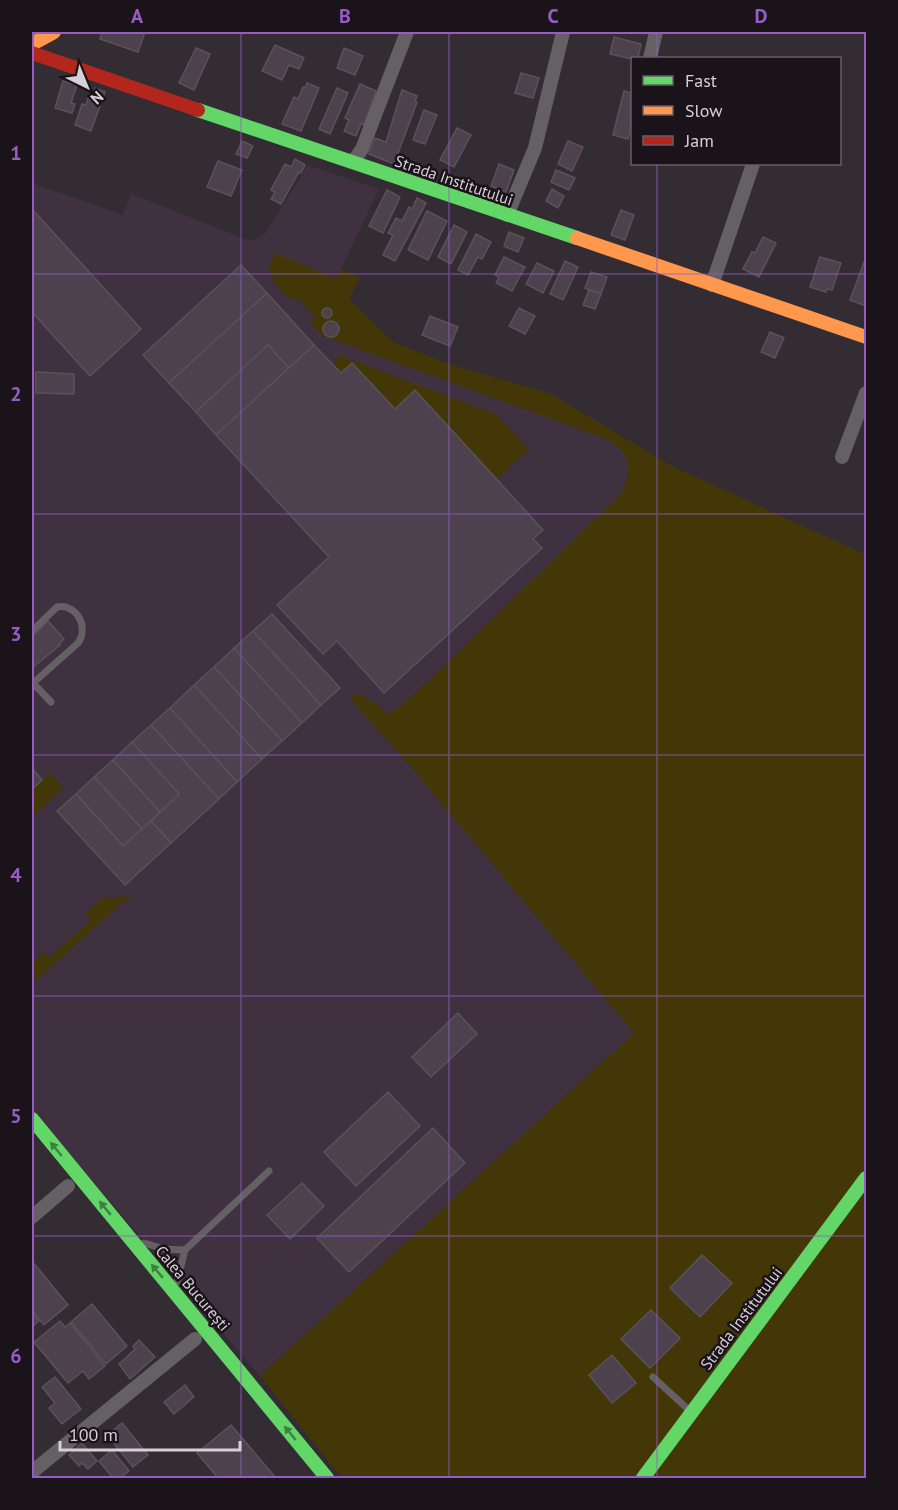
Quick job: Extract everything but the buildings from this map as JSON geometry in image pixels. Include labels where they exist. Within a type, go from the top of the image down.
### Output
[{"type":"main road","points":[[32,44],[54,32]]},
{"type":"main road","name":"Strada Institutului","points":[[32,53],[867,337]]},
{"type":"main road","name":"Calea București","points":[[32,1119],[327,1479]]},
{"type":"main road","name":"Strada Institutului","points":[[643,1479],[867,1178]]},
{"type":"main road","name":"Calea București","points":[[166,1304],[255,1412]]},
{"type":"street","points":[[353,162],[362,149],[407,32]]},
{"type":"street","points":[[507,216],[535,148],[563,32]]},
{"type":"street","points":[[650,57],[656,32]]},
{"type":"street","points":[[712,285],[753,165]]},
{"type":"street","points":[[842,457],[867,393]]},
{"type":"street","points":[[32,1217],[68,1185]]},
{"type":"street","points":[[32,1472],[195,1339]]},
{"type":"lane","points":[[32,631],[57,607],[63,606],[70,609],[82,621],[84,627],[78,643],[32,684],[51,702]]},
{"type":"lane","points":[[181,1299],[177,1288],[177,1276],[185,1250],[269,1171]]},
{"type":"lane","points":[[130,1239],[164,1249],[185,1250]]},
{"type":"lane","points":[[653,1377],[692,1412]]},
{"type":"shaded area","points":[[308,165],[379,189],[341,269],[360,277],[349,299],[392,342],[449,364],[551,394],[670,465],[412,767],[634,1033],[260,1376],[32,1110],[32,183],[123,215],[131,194],[250,241],[265,234]]},
{"type":"shaded area","points":[[274,253],[336,278],[341,269],[360,277],[349,299],[393,342],[449,364],[551,394],[670,465],[866,555],[866,1478],[342,1478],[260,1376],[634,1033],[411,767],[350,699],[356,693],[372,701],[389,715],[432,678],[622,493],[628,476],[628,462],[625,455],[621,449],[606,439],[323,336],[311,324],[314,316],[300,300],[288,298],[274,282],[269,267]]},
{"type":"shaded area","points":[[339,355],[495,414],[529,449],[496,479],[416,390],[395,409],[352,363],[341,373],[334,366]]},
{"type":"shaded area","points":[[50,773],[63,787],[32,817],[32,789]]},
{"type":"shaded area","points":[[133,893],[32,984],[32,963],[43,952],[49,958],[91,920],[85,914],[104,897],[115,898]]},
{"type":"traffic: fast","points":[[198,110],[577,238]]},
{"type":"traffic: fast","points":[[32,1119],[327,1478]]},
{"type":"traffic: fast","points":[[643,1478],[866,1178]]},
{"type":"traffic: slow","points":[[32,44],[54,32]]},
{"type":"traffic: slow","points":[[577,238],[866,337]]},
{"type":"traffic: jam","points":[[32,53],[198,110]]}]
